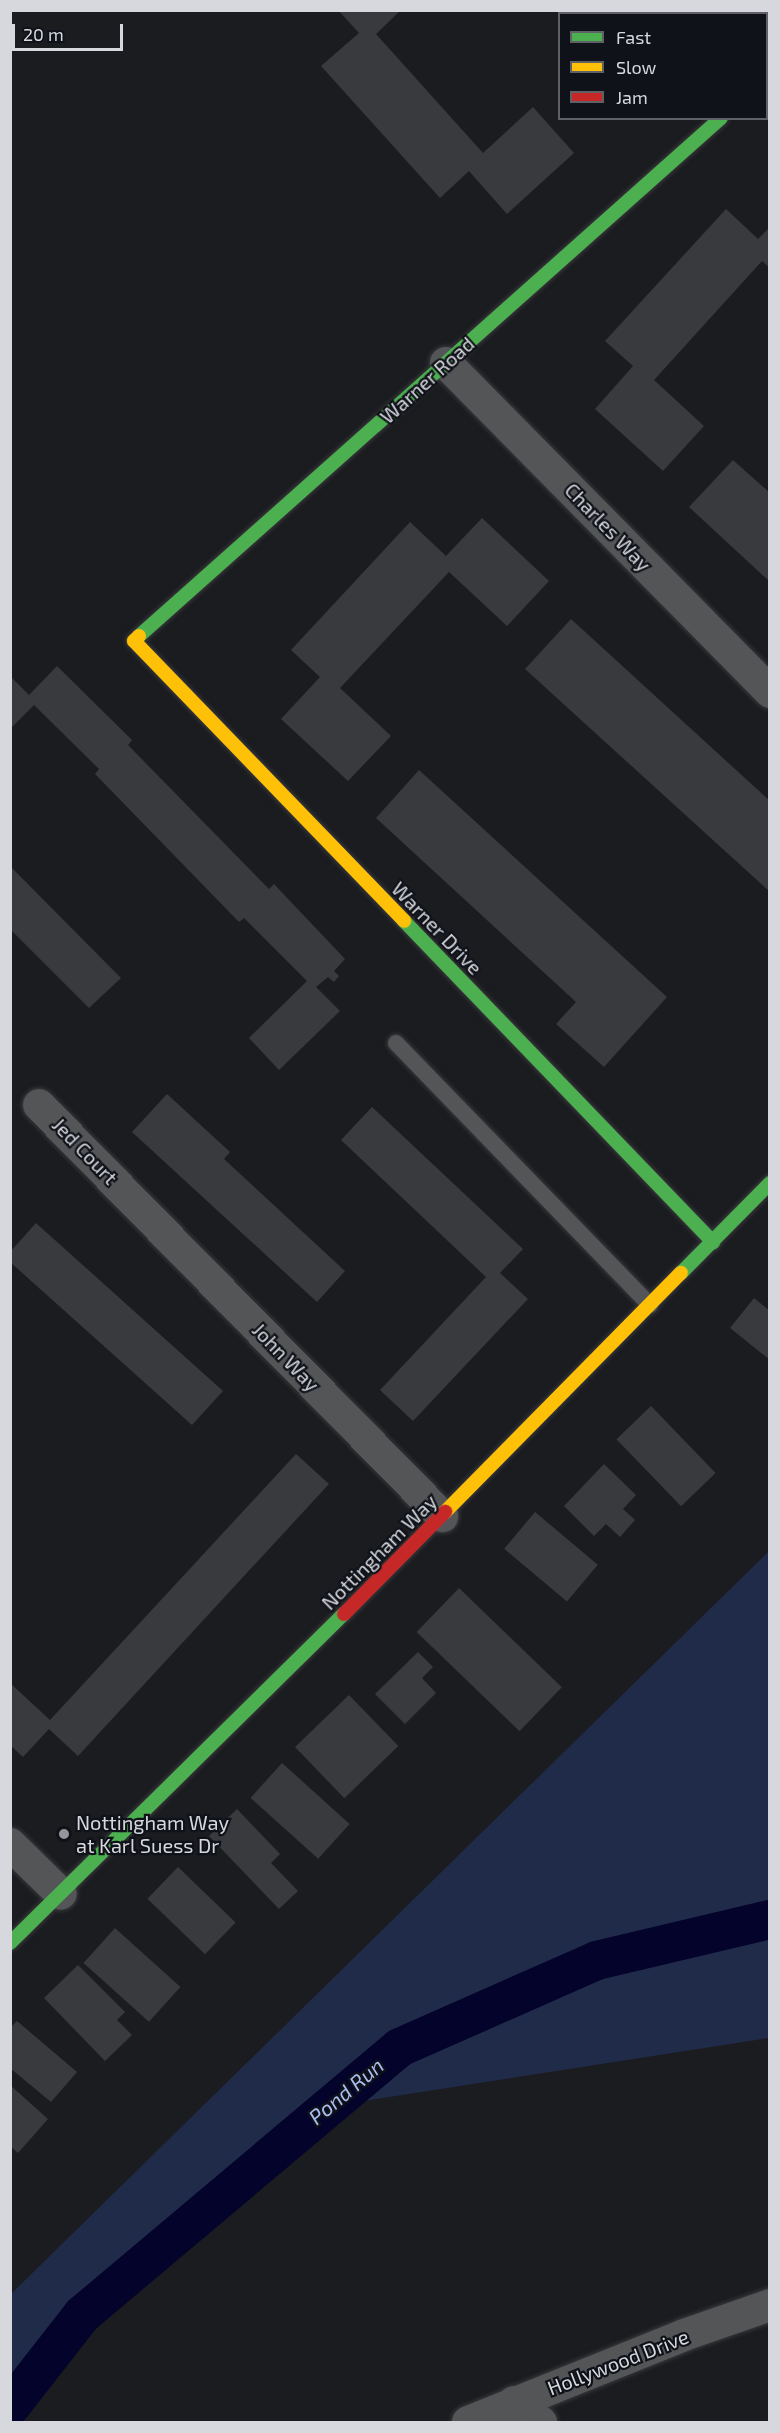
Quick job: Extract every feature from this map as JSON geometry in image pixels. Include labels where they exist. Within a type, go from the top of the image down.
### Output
[{"type":"street","name":"Warner Road","points":[[134,641],[719,120]]},
{"type":"street","name":"Charles Way","points":[[446,363],[770,692]]},
{"type":"street","name":"Warner Drive","points":[[134,641],[713,1242]]},
{"type":"street","name":"Jed Court","points":[[39,1105],[130,1198]]},
{"type":"street","name":"Nottingham Way","points":[[10,1943],[220,1740],[770,1183]]},
{"type":"street","name":"John Way","points":[[130,1198],[442,1515]]},
{"type":"street","points":[[10,1844],[61,1894]]},
{"type":"street","name":"Hollywood Drive","points":[[468,2422],[514,2402],[770,2306]]},
{"type":"street","points":[[514,2402],[541,2422]]},
{"type":"lane","points":[[396,1042],[650,1305]]},
{"type":"shaded area","points":[[769,1551],[769,2038],[344,2104],[51,2339],[11,2401],[11,2294]]},
{"type":"building","points":[[338,10],[401,10],[376,34],[483,153],[533,107],[574,153],[507,214],[469,171],[440,198],[321,66],[359,33]]},
{"type":"building","points":[[634,10],[731,10],[681,12],[632,12]]},
{"type":"building","points":[[726,209],[758,239],[770,227],[770,268],[762,261],[654,380],[704,426],[663,471],[595,409],[633,366],[605,341]]},
{"type":"building","points":[[733,460],[770,493],[770,582],[689,507]]},
{"type":"building","points":[[482,518],[549,581],[507,626],[449,572],[340,688],[391,736],[348,781],[281,719],[320,677],[291,650],[410,522],[446,556]]},
{"type":"building","points":[[571,619],[770,801],[770,892],[525,669]]},
{"type":"building","points":[[57,666],[132,740],[128,745],[269,889],[274,884],[345,959],[334,971],[339,976],[334,982],[328,977],[316,987],[340,1011],[279,1070],[249,1038],[307,981],[244,918],[239,922],[95,774],[99,769],[34,705],[10,729],[10,676],[29,695]]},
{"type":"building","points":[[419,770],[667,997],[604,1067],[556,1024],[576,1002],[376,818]]},
{"type":"building","points":[[10,866],[121,978],[89,1008],[10,929]]},
{"type":"building","points":[[167,1094],[230,1152],[224,1159],[345,1271],[317,1302],[132,1132]]},
{"type":"building","points":[[372,1107],[523,1249],[500,1273],[528,1299],[413,1421],[380,1390],[486,1277],[341,1140]]},
{"type":"building","points":[[36,1223],[223,1391],[192,1425],[10,1262],[10,1252]]},
{"type":"building","points":[[754,1298],[770,1311],[770,1360],[730,1328]]},
{"type":"building","points":[[651,1406],[716,1473],[681,1506],[616,1439]]},
{"type":"building","points":[[296,1454],[329,1484],[78,1756],[49,1729],[23,1757],[10,1745],[10,1683],[50,1720]]},
{"type":"building","points":[[604,1464],[636,1495],[623,1509],[635,1520],[620,1537],[606,1524],[594,1536],[564,1506]]},
{"type":"building","points":[[535,1512],[598,1565],[567,1601],[504,1549]]},
{"type":"building","points":[[459,1588],[562,1687],[519,1731],[417,1632]]},
{"type":"building","points":[[418,1652],[433,1667],[422,1678],[436,1693],[405,1724],[375,1694]]},
{"type":"building","points":[[349,1695],[398,1746],[344,1798],[295,1747]]},
{"type":"building","points":[[282,1763],[350,1824],[318,1859],[251,1798]]},
{"type":"building","points":[[237,1809],[280,1854],[271,1863],[298,1891],[279,1909],[209,1836]]},
{"type":"building","points":[[178,1867],[236,1923],[205,1954],[147,1899]]},
{"type":"building","points":[[115,1928],[180,1987],[149,2022],[84,1963]]},
{"type":"building","points":[[78,1965],[125,2012],[117,2020],[132,2035],[105,2061],[44,1998]]},
{"type":"building","points":[[17,2021],[77,2072],[51,2102],[10,2068],[10,2028]]},
{"type":"building","points":[[10,2085],[48,2119],[18,2153],[10,2146]]},
{"type":"waterway","name":"Pond Run","points":[[10,2406],[82,2314],[399,2047],[596,1960],[770,1919]]},
{"type":"traffic: fast","points":[[139,636],[719,120]]},
{"type":"traffic: fast","points":[[404,921],[713,1242]]},
{"type":"traffic: fast","points":[[681,1273],[770,1183]]},
{"type":"traffic: fast","points":[[10,1943],[344,1614]]},
{"type":"traffic: slow","points":[[139,636],[134,641],[404,921]]},
{"type":"traffic: slow","points":[[445,1512],[681,1273]]},
{"type":"traffic: jam","points":[[344,1614],[445,1512]]},
{"type":"place","name":"Nottingham Way at Karl Suess Dr","points":[[64,1834]]}]
